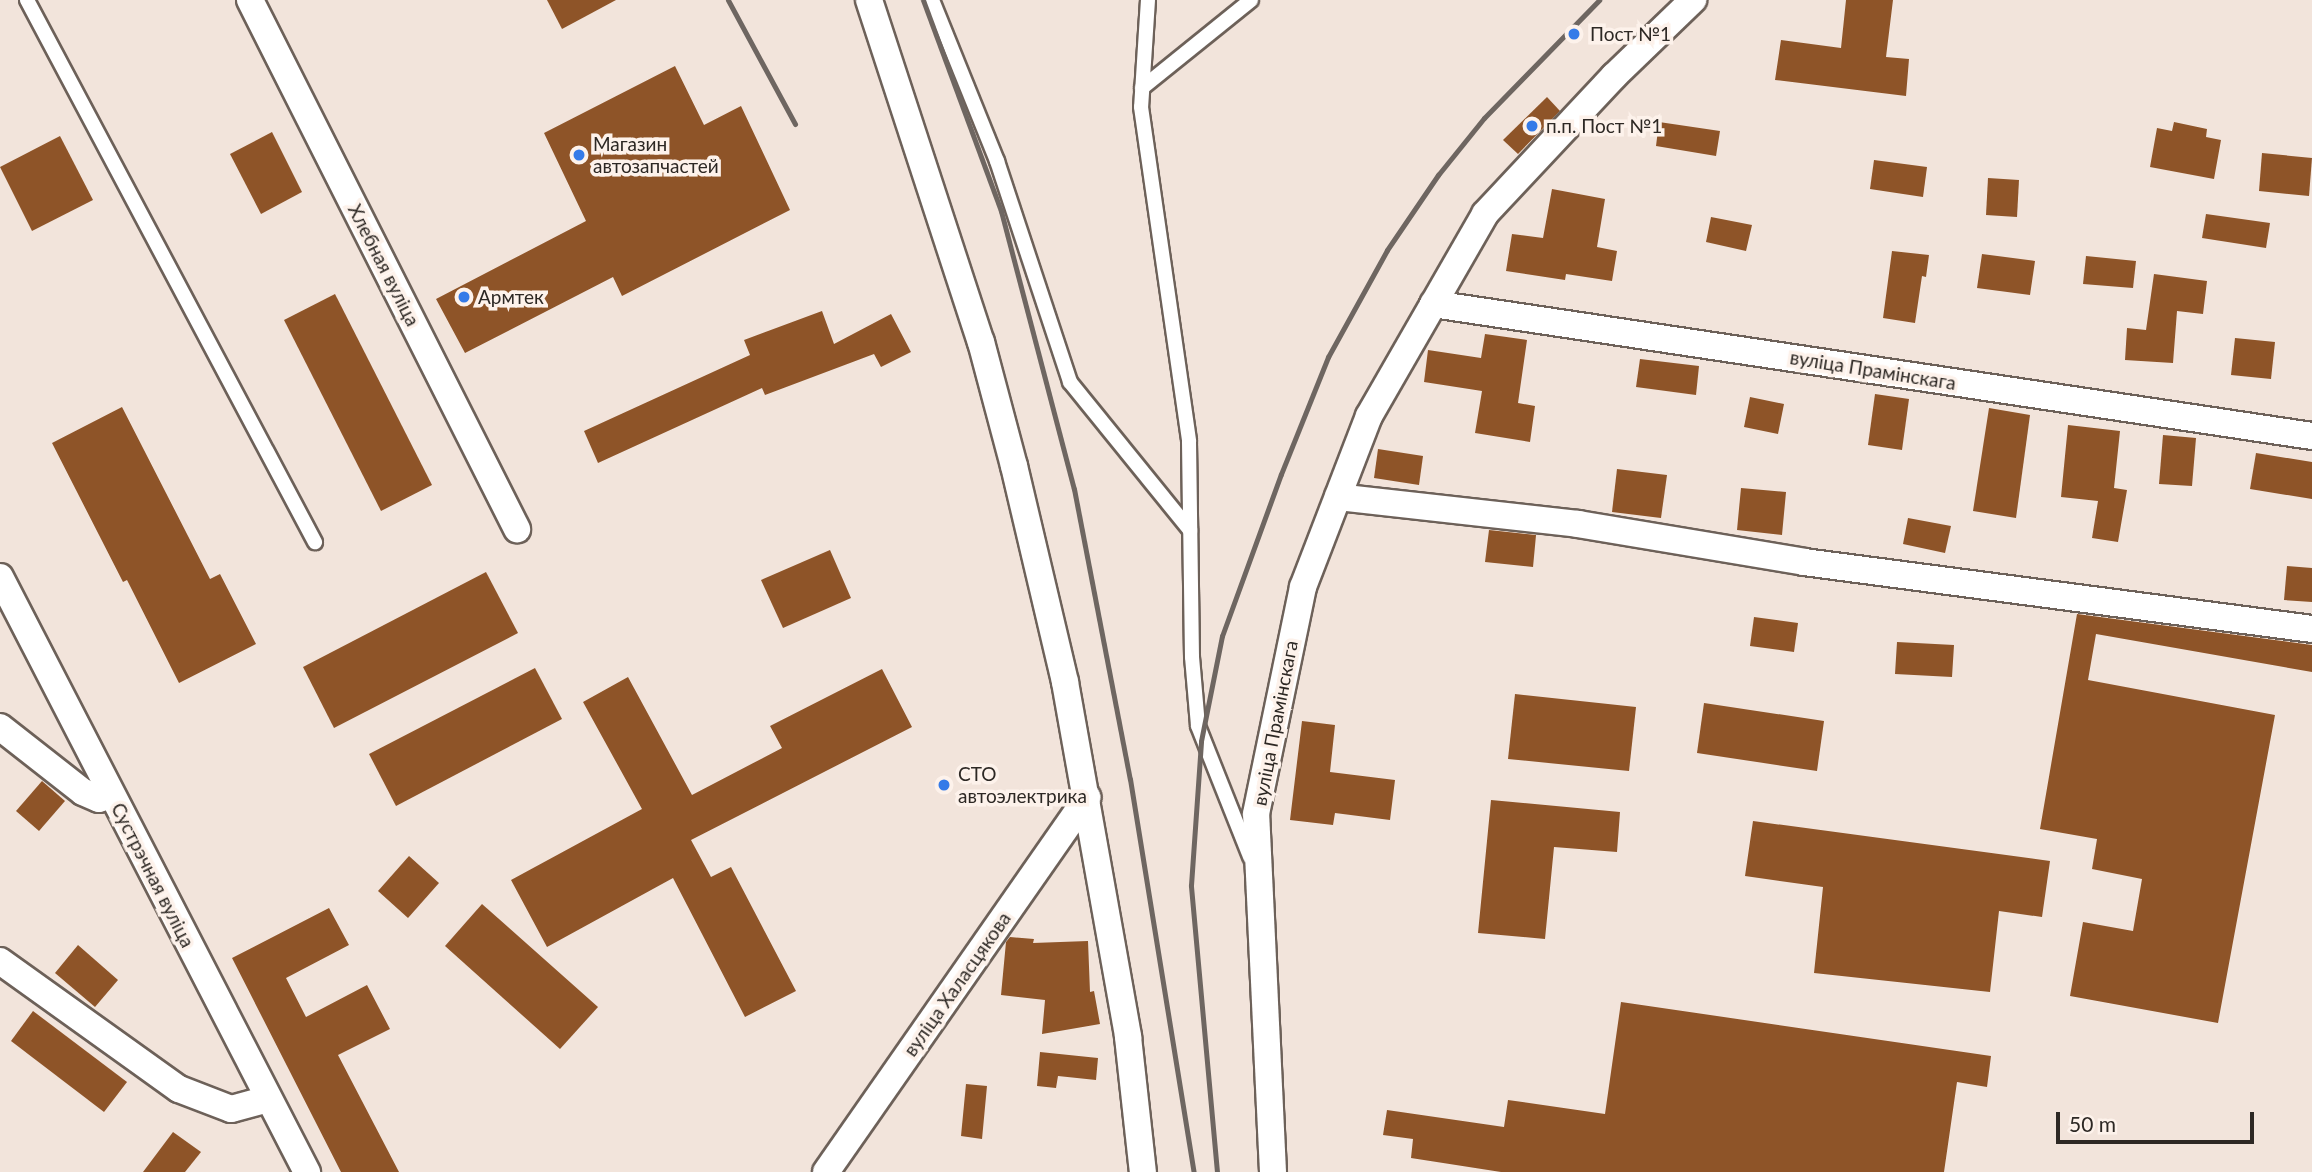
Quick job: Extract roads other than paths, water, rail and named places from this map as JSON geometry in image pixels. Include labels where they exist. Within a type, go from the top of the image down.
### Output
[{"type":"street","name":"Хлебная вуліца","points":[[250,0],[517,529]]},
{"type":"street","points":[[869,0],[981,342],[1014,466],[1062,668],[1088,797],[1128,1037],[1143,1172]]},
{"type":"street","name":"вуліца Прамінскага","points":[[1273,1172],[1256,814],[1303,587],[1369,416],[1485,214],[1614,76],[1693,0]]},
{"type":"street","name":"вуліца Прамінскага","points":[[1433,304],[2312,436]]},
{"type":"street","points":[[1338,496],[1578,524],[1804,562],[2312,629]]},
{"type":"street","name":"Сустрэчная вуліца","points":[[0,577],[307,1172]]},
{"type":"street","points":[[0,727],[83,792],[99,799],[111,794]]},
{"type":"street","name":"вуліца Халасцякова","points":[[826,1172],[1088,797]]},
{"type":"street","points":[[0,961],[178,1089],[231,1109],[268,1099]]},
{"type":"lane","points":[[27,0],[315,542]]},
{"type":"lane","points":[[932,0],[959,53],[1070,382],[1190,530]]},
{"type":"lane","points":[[1148,0],[1141,107],[1189,442],[1192,657],[1198,726],[1259,877]]},
{"type":"lane","points":[[1142,88],[1251,0]]},
{"type":"railway","points":[[728,0],[795,124]]},
{"type":"railway","points":[[923,0],[1001,211],[1074,489],[1130,779],[1194,1172]]},
{"type":"railway","points":[[1217,1172],[1191,885],[1201,741],[1222,636],[1281,474],[1328,357],[1387,250],[1438,175],[1484,118],[1599,0]]},
{"type":"place","name":"Пост №1","points":[[1574,34]]},
{"type":"place","name":"п.п. Пост №1","points":[[1532,126]]},
{"type":"place","name":"Магазин автозапчастей","points":[[579,155]]},
{"type":"place","name":"Армтек","points":[[464,297]]},
{"type":"place","name":"СТО автоэлектрика","points":[[944,785]]}]
